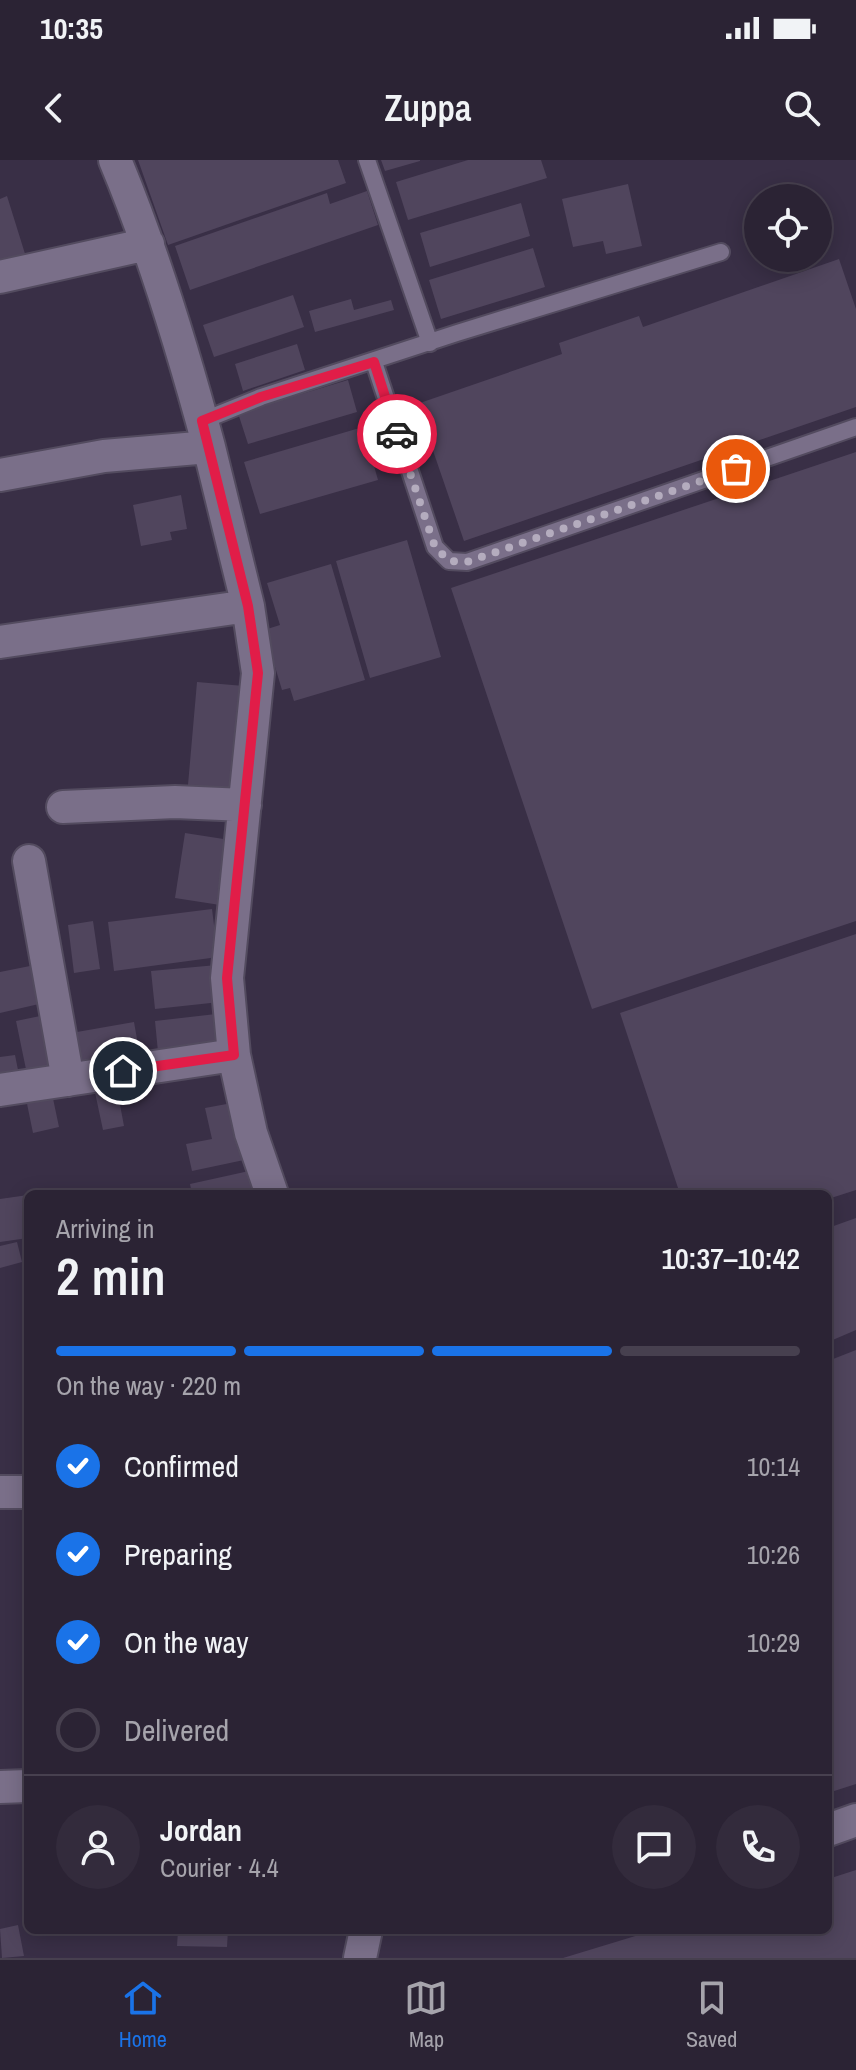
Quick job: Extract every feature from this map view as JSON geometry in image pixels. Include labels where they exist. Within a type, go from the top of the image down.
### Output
[{"type":"street","points":[[115,160],[148,244],[206,434],[248,606],[258,673],[227,978],[234,1055],[251,1133],[271,1190]]},
{"type":"street","points":[[0,277],[148,244]]},
{"type":"street","points":[[0,475],[206,434]]},
{"type":"street","points":[[0,642],[248,606]]},
{"type":"street","points":[[63,807],[175,802],[245,805]]},
{"type":"street","points":[[29,861],[68,1080]]},
{"type":"street","points":[[0,1090],[234,1055]]},
{"type":"street","points":[[0,1492],[24,1492]]},
{"type":"street","points":[[0,1787],[24,1786]]},
{"type":"street","points":[[832,1829],[856,1820]]},
{"type":"street","points":[[360,1958],[365,1934]]},
{"type":"lane","points":[[367,160],[430,343]]},
{"type":"lane","points":[[206,434],[261,397],[721,252]]},
{"type":"lane","points":[[374,362],[435,547],[449,561],[467,562],[856,427]]},
{"type":"building","points":[[138,160],[338,160],[346,183],[168,245]]},
{"type":"building","points":[[381,160],[420,160],[420,161],[385,171]]},
{"type":"building","points":[[468,160],[541,160],[547,178],[408,220],[396,182]]},
{"type":"building","points":[[628,184],[642,246],[606,254],[603,241],[573,247],[562,199]]},
{"type":"building","points":[[367,191],[378,225],[190,290],[175,246],[327,193],[330,204]]},
{"type":"building","points":[[7,196],[26,257],[0,265],[0,199]]},
{"type":"building","points":[[521,203],[530,236],[430,267],[420,233]]},
{"type":"building","points":[[533,248],[545,287],[441,319],[429,280]]},
{"type":"building","points":[[839,259],[856,309],[856,407],[464,541],[417,404],[562,354],[559,343],[639,316],[643,327],[802,272],[832,272],[832,261]]},
{"type":"building","points":[[293,295],[304,327],[214,357],[203,325]]},
{"type":"building","points":[[351,299],[354,310],[391,300],[394,310],[315,332],[309,311]]},
{"type":"building","points":[[297,344],[305,370],[243,391],[235,364]]},
{"type":"building","points":[[348,380],[357,412],[248,444],[238,413]]},
{"type":"building","points":[[363,427],[378,480],[260,514],[244,462]]},
{"type":"building","points":[[856,452],[856,921],[592,1009],[451,588]]},
{"type":"building","points":[[181,495],[187,529],[170,532],[172,540],[141,546],[133,505]]},
{"type":"building","points":[[407,540],[441,657],[370,678],[336,561]]},
{"type":"building","points":[[331,564],[365,680],[294,701],[290,688],[282,690],[264,630],[280,625],[267,583]]},
{"type":"building","points":[[197,682],[244,686],[235,789],[188,785]]},
{"type":"building","points":[[185,833],[230,840],[220,905],[175,898]]},
{"type":"building","points":[[212,909],[218,957],[114,971],[108,922]]},
{"type":"building","points":[[93,921],[100,969],[74,973],[68,925]]},
{"type":"building","points":[[856,934],[856,1190],[832,1198],[832,1190],[679,1190],[620,1013]]},
{"type":"building","points":[[217,965],[220,1002],[155,1009],[151,971]]},
{"type":"building","points":[[30,966],[39,1004],[0,1013],[0,972]]},
{"type":"building","points":[[216,1014],[219,1046],[158,1052],[155,1021]]},
{"type":"building","points":[[45,1015],[57,1073],[28,1079],[16,1021]]},
{"type":"building","points":[[134,1022],[140,1056],[83,1066],[77,1032]]},
{"type":"building","points":[[15,1055],[19,1075],[0,1078],[0,1057]]},
{"type":"building","points":[[115,1078],[124,1126],[103,1130],[93,1083]]},
{"type":"building","points":[[51,1089],[59,1127],[33,1133],[25,1094]]},
{"type":"building","points":[[232,1103],[244,1160],[192,1171],[186,1144],[212,1139],[205,1108]]},
{"type":"building","points":[[249,1171],[253,1190],[191,1190],[190,1184]]},
{"type":"building","points":[[24,1196],[24,1239],[0,1242],[0,1199]]},
{"type":"building","points":[[856,1218],[856,1330],[832,1340],[832,1227]]},
{"type":"building","points":[[17,1242],[22,1262],[0,1268],[0,1246]]},
{"type":"building","points":[[856,1350],[856,1784],[832,1792],[832,1359]]},
{"type":"building","points":[[856,1870],[856,1958],[563,1958],[642,1934],[832,1934],[832,1878]]},
{"type":"building","points":[[18,1925],[24,1956],[2,1958],[0,1929]]},
{"type":"building","points":[[178,1934],[228,1934],[227,1947],[177,1946]]},
{"type":"way so far","points":[[397,434],[435,547],[449,561],[467,562],[736,469]]},
{"type":"route","points":[[123,1071],[234,1055],[227,978],[258,673],[248,606],[202,421],[261,397],[374,362],[397,434]]}]
